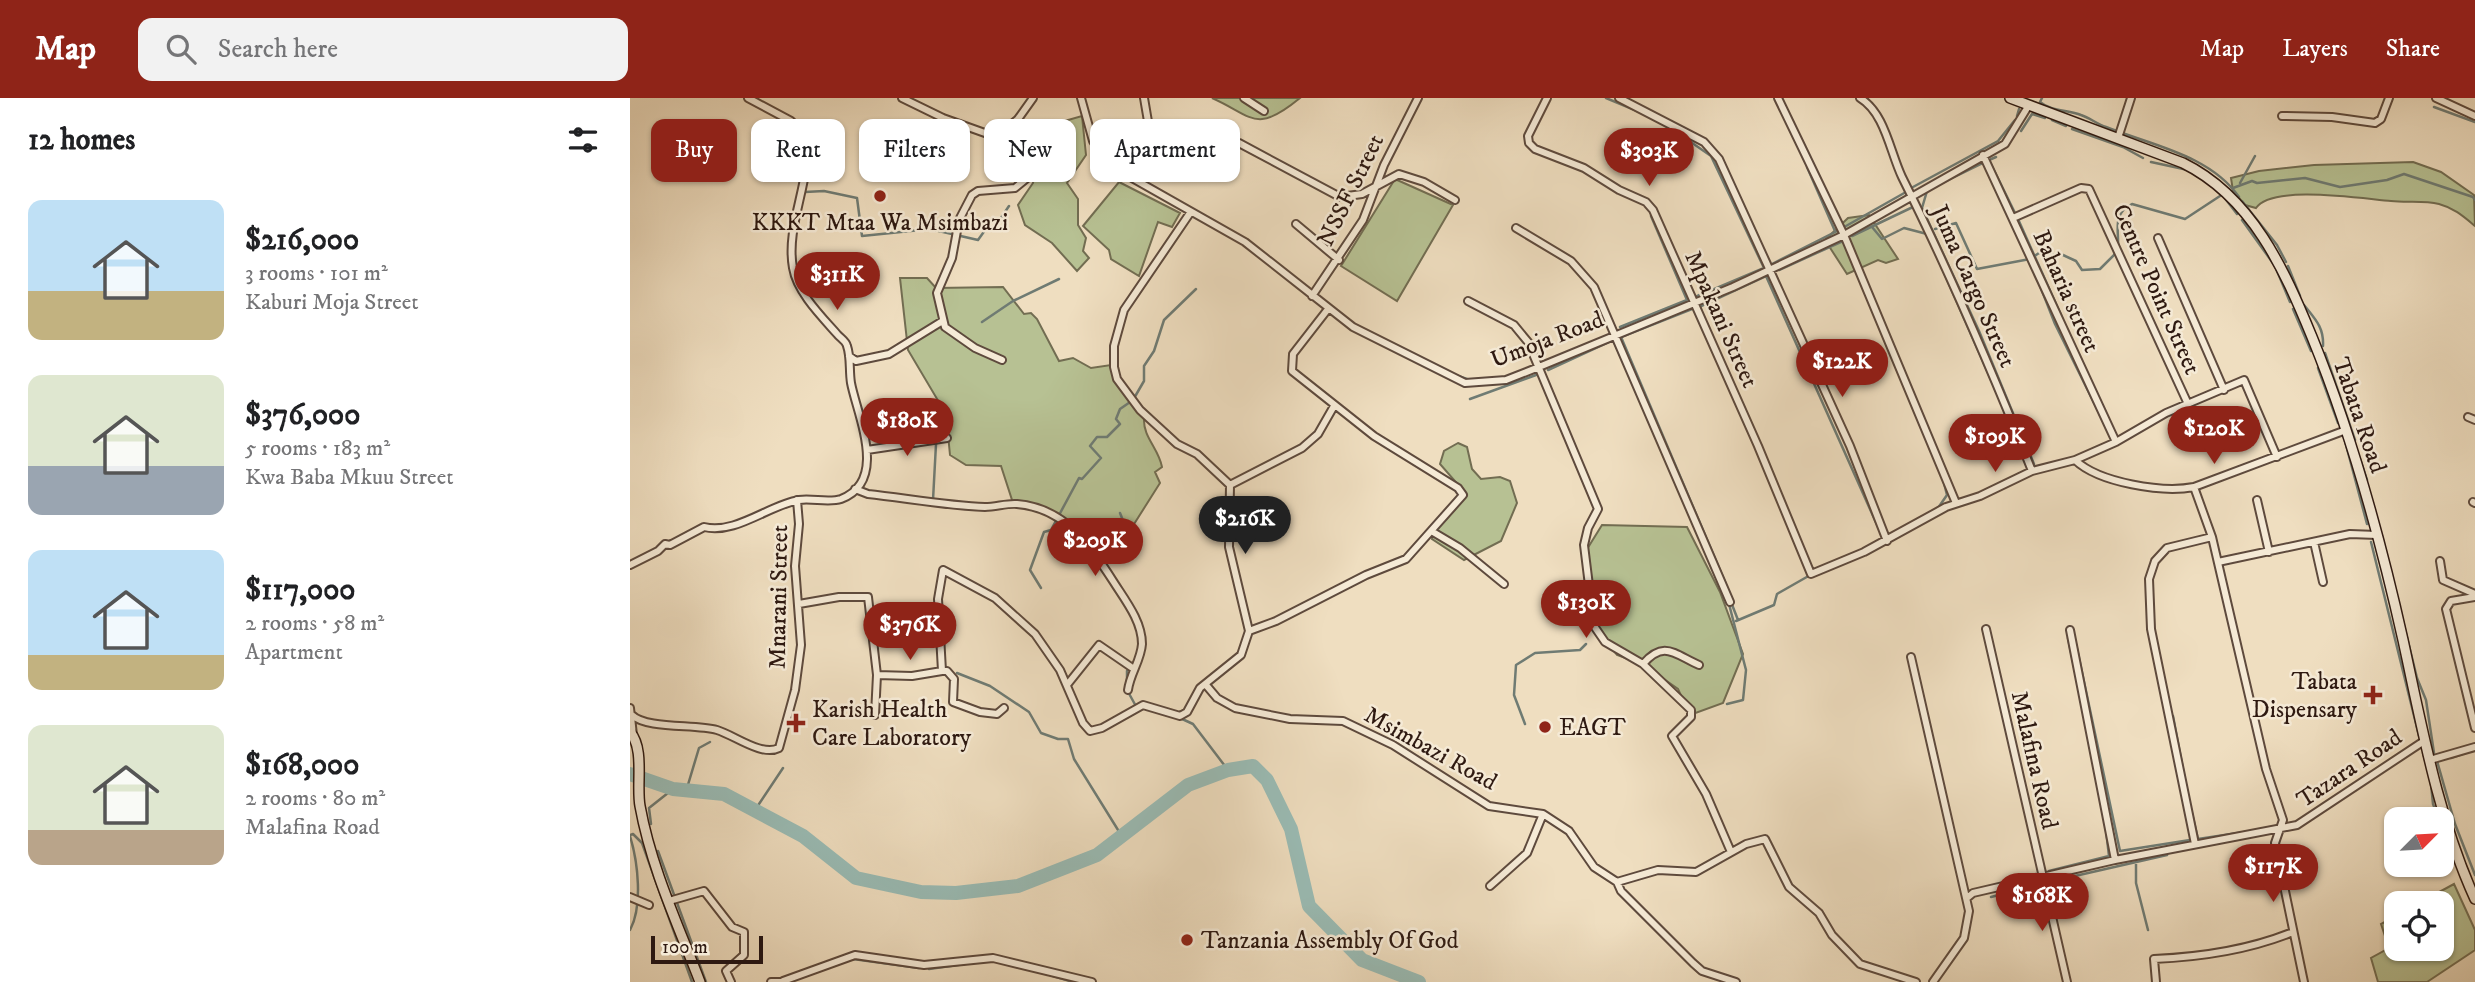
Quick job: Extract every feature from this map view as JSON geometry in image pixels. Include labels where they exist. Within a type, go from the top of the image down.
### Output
[{"type":"main road","name":"Tabata Road","points":[[2010,98],[2031,102],[2208,175],[2236,203],[2282,267],[2347,430],[2377,535],[2424,741],[2446,820],[2474,895]]},
{"type":"main road","points":[[632,734],[638,747],[638,787],[649,844],[700,982]]},
{"type":"street","points":[[630,565],[696,529],[728,527],[797,500],[839,500],[855,489],[865,469],[867,450],[864,426],[851,383],[845,342],[812,303],[793,269],[796,213],[807,156],[806,136],[791,121],[748,98]]},
{"type":"street","points":[[902,98],[984,133]]},
{"type":"street","points":[[1018,119],[1033,98]]},
{"type":"street","name":"Umoja Road","points":[[1082,98],[1087,124],[1104,161],[1190,213],[1245,242],[1353,327],[1458,381],[1483,384],[1506,380],[1539,367],[1693,303],[1844,235],[2010,139],[2031,102]]},
{"type":"street","points":[[1144,98],[1147,119]]},
{"type":"street","points":[[1244,98],[1264,111]]},
{"type":"street","name":"NSSF Street","points":[[1312,296],[1339,260],[1363,220],[1384,165],[1418,98]]},
{"type":"street","name":"Mpakani Street","points":[[1547,98],[1528,136],[1529,143],[1535,149],[1584,168],[1649,205],[1758,446],[1811,574],[1887,541]]},
{"type":"street","points":[[1619,98],[1704,142],[1713,150],[1850,446],[1887,541],[1956,503],[1980,496],[2032,471],[2075,460],[2188,404],[2244,380],[2277,457]]},
{"type":"street","points":[[1778,98],[1844,235],[1956,503]]},
{"type":"street","name":"Juma Cargo Street","points":[[1860,98],[1873,108],[1978,337],[2032,471]]},
{"type":"street","points":[[2118,138],[2131,98]]},
{"type":"street","points":[[2282,116],[2332,117],[2375,123],[2381,118],[2389,98]]},
{"type":"street","points":[[2436,98],[2475,116]]},
{"type":"street","points":[[1240,144],[1340,197],[1377,188],[1389,177],[1405,174],[1455,200]]},
{"type":"street","name":"Baharia street","points":[[1983,155],[2116,442]]},
{"type":"street","points":[[1002,360],[960,339],[941,322],[937,293],[952,258],[956,231],[975,192],[1015,188],[1022,182]]},
{"type":"street","name":"Centre Point Street","points":[[2013,218],[2074,190],[2089,189],[2188,404]]},
{"type":"street","points":[[1190,213],[1124,310],[1114,346],[1114,367],[1118,379],[1140,410],[1177,444],[1197,454],[1230,485],[1229,547],[1249,631]]},
{"type":"street","points":[[1296,224],[1339,260]]},
{"type":"street","points":[[1516,228],[1583,271],[1599,296],[1730,602]]},
{"type":"street","points":[[2158,238],[2224,390]]},
{"type":"street","points":[[1468,301],[1522,331],[1598,509],[1588,528],[1584,545],[1594,626],[1605,642],[1643,664],[1693,712],[1672,736],[1706,794],[1731,852]]},
{"type":"street","points":[[942,671],[938,599],[939,577],[945,570],[1012,611],[1041,641],[1067,685],[1083,723],[1090,731],[1102,728],[1143,705],[1180,716],[1189,708],[1195,694],[1241,655],[1244,637],[1249,631],[1276,621],[1366,575],[1396,565],[1433,532],[1462,497],[1461,491],[1374,436],[1334,406],[1290,366],[1293,354],[1328,309]]},
{"type":"street","points":[[849,356],[856,361],[889,354],[941,322]]},
{"type":"street","points":[[1230,485],[1302,448],[1318,434],[1334,406]]},
{"type":"street","points":[[2075,460],[2086,469],[2112,479],[2172,491],[2194,487],[2347,430]]},
{"type":"street","points":[[867,450],[947,438]]},
{"type":"street","points":[[2194,487],[2212,537],[2266,769],[2283,820],[2275,843],[2304,982]]},
{"type":"street","points":[[855,489],[868,494],[985,507],[1016,504],[1051,512],[1087,541],[1124,598],[1139,628],[1142,647],[1128,690]]},
{"type":"street","name":"Mnarani Street","points":[[631,712],[654,724],[672,723],[716,730],[756,746],[776,750],[795,690],[801,645],[795,566],[799,524],[797,500]]},
{"type":"street","points":[[2257,500],[2269,552]]},
{"type":"street","points":[[1433,532],[1460,548],[1504,584]]},
{"type":"street","points":[[2218,562],[2350,534],[2377,535]]},
{"type":"street","points":[[2195,844],[2151,629],[2149,579],[2155,561],[2167,548],[2212,537]]},
{"type":"street","points":[[2314,542],[2323,582]]},
{"type":"street","points":[[2440,561],[2443,580],[2475,595]]},
{"type":"street","points":[[2475,595],[2451,601],[2446,609],[2475,728]]},
{"type":"street","points":[[799,604],[839,597],[868,597],[877,675],[875,716]]},
{"type":"street","name":"Malafina Road","points":[[1986,629],[2026,814],[2044,877],[2067,982]]},
{"type":"street","points":[[2070,629],[2115,860]]},
{"type":"street","points":[[1067,685],[1077,676],[1099,645],[1131,667]]},
{"type":"street","points":[[1643,664],[1653,652],[1664,649],[1699,665]]},
{"type":"street","points":[[1911,657],[1969,911],[1964,938],[1933,982]]},
{"type":"street","points":[[877,675],[912,676],[947,671],[954,679],[953,699],[956,704],[997,714],[1004,708]]},
{"type":"street","name":"Msimbazi Road","points":[[1206,685],[1217,698],[1235,708],[1290,719],[1343,721],[1392,745],[1489,806],[1542,814],[1569,831],[1594,867],[1617,882],[1621,891],[1702,971],[1735,982]]},
{"type":"street","points":[[631,712],[632,734]]},
{"type":"street","name":"Tazara Road","points":[[1967,898],[1973,892],[2115,860],[2279,829],[2306,821],[2424,741]]},
{"type":"street","points":[[2430,760],[2475,747]]},
{"type":"street","points":[[1490,886],[1527,853],[1542,814]]},
{"type":"street","points":[[1617,882],[1658,870],[1696,872],[1746,844],[1766,839],[1789,887],[1819,913],[1832,935],[1854,959],[1860,964],[1916,982]]},
{"type":"street","points":[[669,901],[704,891],[732,927],[744,932],[744,955],[726,971],[731,982]]},
{"type":"street","points":[[630,897],[649,905]]},
{"type":"street","points":[[2156,982],[2154,959],[2218,953],[2271,941],[2293,932]]},
{"type":"street","points":[[771,982],[783,981],[855,956],[924,965],[993,958],[1091,982]]},
{"type":"green space","points":[[1212,98],[1300,98],[1273,116],[1254,119]]},
{"type":"green space","points":[[1082,116],[1086,155],[1076,170],[1076,119],[1072,119]]},
{"type":"green space","points":[[2413,162],[2441,172],[2474,195],[2475,226],[2449,208],[2427,202],[2299,195],[2265,201],[2256,208],[2245,205],[2233,191],[2231,178],[2259,171],[2314,165]]},
{"type":"green space","points":[[1395,179],[1453,205],[1397,301],[1341,266]]},
{"type":"green space","points":[[1068,182],[1078,199],[1078,225],[1086,238],[1083,251],[1089,258],[1077,271],[1052,243],[1025,225],[1018,205],[1033,183]]},
{"type":"green space","points":[[1119,182],[1180,213],[1172,227],[1158,222],[1139,276],[1111,259],[1109,250],[1083,226]]},
{"type":"green space","points":[[1869,215],[1898,259],[1886,263],[1878,260],[1847,274],[1825,240],[1848,218]]},
{"type":"green space","points":[[900,278],[927,278],[936,288],[1003,287],[1024,314],[1031,313],[1037,319],[1059,361],[1073,358],[1091,368],[1111,365],[1144,419],[1146,432],[1162,467],[1155,472],[1160,483],[1117,551],[1082,535],[1050,511],[1014,506],[1001,466],[966,465],[950,455],[946,414],[908,350]]},
{"type":"green space","points":[[1458,443],[1467,447],[1472,469],[1481,479],[1500,477],[1510,481],[1517,503],[1501,541],[1464,560],[1432,539],[1461,488],[1440,464],[1444,451]]},
{"type":"green space","points":[[1602,525],[1687,527],[1720,592],[1743,654],[1723,703],[1690,715],[1678,689],[1642,664],[1617,655],[1599,633],[1589,595],[1584,554]]},
{"type":"green space","points":[[2454,884],[2475,930],[2475,950],[2427,982],[2378,982],[2371,958],[2384,951],[2384,961],[2454,961],[2454,891],[2441,891]]},
{"type":"waterway","points":[[1606,98],[1642,113]]},
{"type":"waterway","points":[[2042,98],[2040,102],[2049,107],[2081,115],[2196,161],[2227,183],[2239,197]]},
{"type":"waterway","points":[[2434,107],[2475,122]]},
{"type":"waterway","points":[[2017,116],[2019,109]]},
{"type":"waterway","points":[[2021,131],[2032,114],[2045,118]]},
{"type":"waterway","points":[[1913,187],[1998,141],[2015,120]]},
{"type":"waterway","points":[[2052,120],[2066,126]]},
{"type":"waterway","points":[[1672,129],[1711,156],[1764,268],[1712,290]]},
{"type":"waterway","points":[[2072,129],[2123,147],[2143,158]]},
{"type":"waterway","points":[[2240,183],[2255,156]]},
{"type":"waterway","points":[[1996,157],[1989,160],[2015,213]]},
{"type":"waterway","points":[[2151,162],[2188,170]]},
{"type":"waterway","points":[[1932,188],[1983,163],[1985,166]]},
{"type":"waterway","points":[[1807,167],[1835,231]]},
{"type":"waterway","points":[[2233,188],[2252,181],[2257,183],[2305,178],[2340,187],[2387,180],[2404,174],[2473,197],[2475,200]]},
{"type":"waterway","points":[[805,192],[824,191],[857,198],[862,236],[930,229],[978,240],[988,226],[994,228],[1009,206]]},
{"type":"waterway","points":[[1927,191],[1922,208],[1979,331],[2034,464]]},
{"type":"waterway","points":[[1846,226],[1906,192]]},
{"type":"waterway","points":[[2118,247],[2119,217],[2132,204],[2185,219],[2223,194]]},
{"type":"waterway","points":[[2224,197],[2237,214]]},
{"type":"waterway","points":[[2242,201],[2277,245],[2286,262]]},
{"type":"waterway","points":[[1852,236],[1915,206]]},
{"type":"waterway","points":[[1620,327],[1687,300],[1651,216]]},
{"type":"waterway","points":[[2018,219],[2061,315]]},
{"type":"waterway","points":[[2242,220],[2275,266],[2290,302]]},
{"type":"waterway","points":[[1935,229],[1956,223],[1977,269],[2030,259],[2039,253],[2063,255],[2076,261],[2082,270],[2100,269],[2116,253]]},
{"type":"waterway","points":[[1872,227],[1882,239],[1904,228],[1927,234]]},
{"type":"waterway","points":[[1772,264],[1839,230]]},
{"type":"waterway","points":[[1779,270],[1843,241]]},
{"type":"waterway","points":[[1934,250],[2006,414]]},
{"type":"waterway","points":[[2288,266],[2300,296]]},
{"type":"waterway","points":[[2035,273],[2055,324],[2102,419]]},
{"type":"waterway","points":[[1699,307],[1766,276],[1878,527]]},
{"type":"waterway","points":[[982,322],[1013,301],[1059,279]]},
{"type":"waterway","points":[[1041,588],[1030,570],[1044,532],[1051,530],[1079,478],[1082,479],[1101,458],[1090,446],[1097,437],[1107,437],[1120,424],[1116,419],[1120,409],[1133,400],[1144,381],[1144,366],[1154,351],[1164,320],[1196,289]]},
{"type":"waterway","points":[[1695,297],[1701,294]]},
{"type":"waterway","points":[[2304,305],[2320,328],[2323,346]]},
{"type":"waterway","points":[[1692,309],[1621,337],[1725,582]]},
{"type":"waterway","points":[[2293,309],[2311,351]]},
{"type":"waterway","points":[[1548,370],[1613,340],[1630,377]]},
{"type":"waterway","points":[[2325,353],[2355,440]]},
{"type":"waterway","points":[[2318,368],[2338,423]]},
{"type":"waterway","points":[[1455,375],[1467,379]]},
{"type":"waterway","points":[[1470,399],[1536,375]]},
{"type":"waterway","points":[[2345,441],[2367,524]]},
{"type":"waterway","points":[[933,500],[936,444]]},
{"type":"waterway","points":[[2360,459],[2367,480]]},
{"type":"waterway","points":[[1234,481],[1258,468]]},
{"type":"waterway","points":[[1938,508],[1947,495],[1944,483]]},
{"type":"waterway","points":[[1089,545],[1124,523],[1120,513]]},
{"type":"waterway","points":[[2382,536],[2417,678],[2426,700],[2434,753]]},
{"type":"waterway","points":[[2371,542],[2419,736]]},
{"type":"waterway","points":[[1736,621],[1774,605],[1777,594],[1812,574]]},
{"type":"waterway","points":[[1731,602],[1738,620]]},
{"type":"waterway","points":[[1727,704],[1743,700],[1746,670],[1729,604]]},
{"type":"waterway","points":[[2068,638],[2078,686]]},
{"type":"waterway","points":[[1525,724],[1514,695],[1516,665],[1535,653],[1580,650],[1586,644]]},
{"type":"waterway","points":[[2076,644],[2120,851],[2190,840]]},
{"type":"waterway","points":[[1127,683],[1127,671],[1135,661]]},
{"type":"waterway","points":[[957,673],[990,686],[1029,712],[1041,733],[1058,739],[1068,739],[1074,759],[1123,838]]},
{"type":"waterway","points":[[1127,690],[1137,708]]},
{"type":"waterway","points":[[2173,716],[2188,796]]},
{"type":"waterway","points":[[1180,718],[1193,724],[1228,770]]},
{"type":"waterway","points":[[2086,727],[2103,813]]},
{"type":"waterway","points":[[687,788],[699,748],[710,742]]},
{"type":"waterway","points":[[2451,758],[2471,751]]},
{"type":"waterway","points":[[2423,753],[2427,767]]},
{"type":"waterway","points":[[2437,761],[2455,824],[2475,875]]},
{"type":"waterway","points":[[630,774],[673,789],[724,794],[803,836],[856,878],[921,892],[956,893],[1018,886],[1097,855],[1188,785],[1228,770],[1253,766],[1267,780],[1291,829],[1309,906],[1362,960],[1419,982]]},
{"type":"waterway","points":[[755,810],[783,768]]},
{"type":"waterway","points":[[2431,784],[2434,807]]},
{"type":"waterway","points":[[651,824],[649,808],[673,789]]},
{"type":"waterway","points":[[2191,809],[2198,839],[2251,831]]},
{"type":"waterway","points":[[2049,871],[2109,856],[2106,830]]},
{"type":"waterway","points":[[630,835],[633,834],[642,843],[692,982]]},
{"type":"waterway","points":[[630,836],[638,884],[637,909],[630,930]]},
{"type":"waterway","points":[[658,851],[706,982]]},
{"type":"waterway","points":[[2053,881],[2167,855]]},
{"type":"waterway","points":[[2136,861],[2136,883],[2148,930]]},
{"type":"waterway","points":[[2012,879],[2036,874]]},
{"type":"waterway","points":[[1991,897],[2038,885]]},
{"type":"waterway","points":[[853,959],[919,968]]},
{"type":"waterway","points":[[929,969],[965,964]]},
{"type":"waterway","points":[[1053,976],[1073,982]]},
{"type":"place","name":"KKKT Mtaa Wa Msimbazi","points":[[880,196]]},
{"type":"place","name":"Tabata Dispensary","points":[[2373,695]]},
{"type":"place","name":"Karish Health Care Laboratory","points":[[796,723]]},
{"type":"place","name":"EAGT","points":[[1545,727]]},
{"type":"place","name":"Tanzania Assembly Of God","points":[[1187,940]]}]
